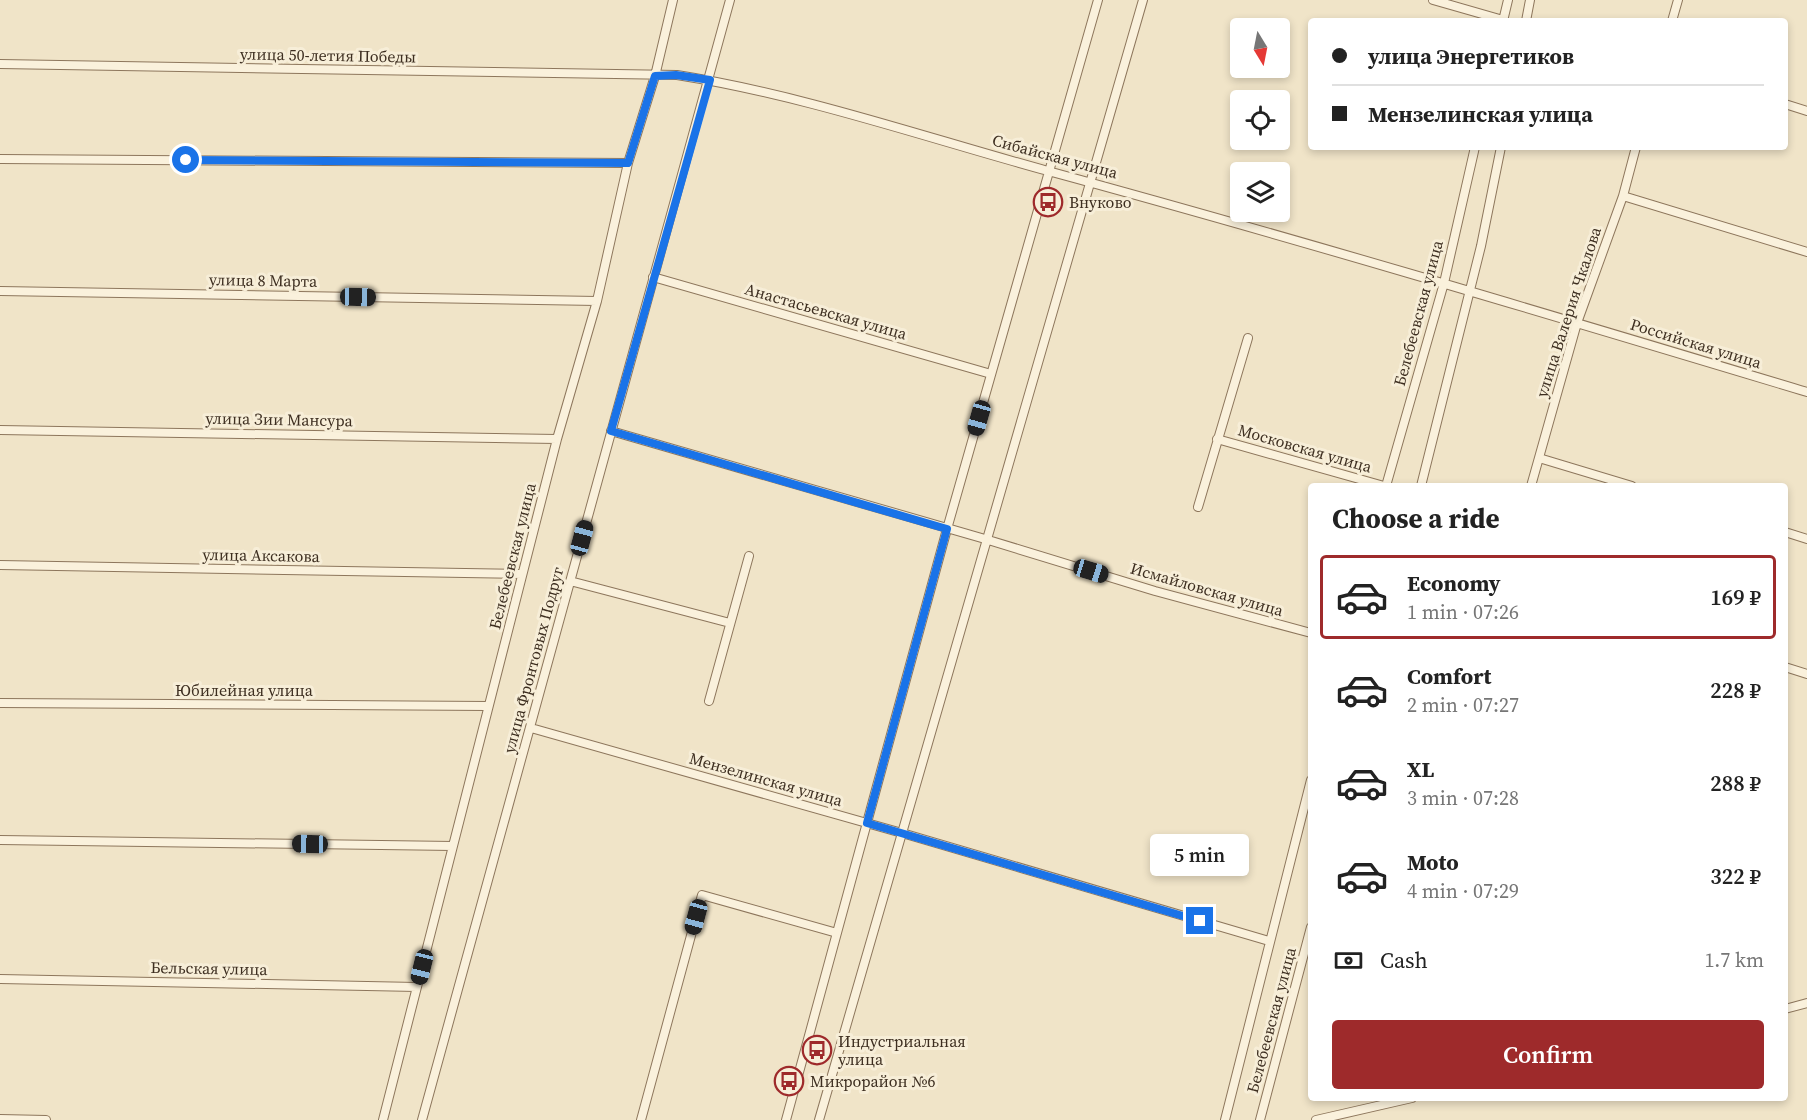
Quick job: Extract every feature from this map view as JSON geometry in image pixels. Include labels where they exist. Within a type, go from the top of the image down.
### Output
[{"type":"street","name":"Белебеевская улица","points":[[382,1120],[557,439],[597,301],[628,163],[655,76],[674,0]]},
{"type":"street","name":"улица Фронтовых Подруг","points":[[422,1120],[653,277],[710,80],[730,0]]},
{"type":"street","points":[[786,1120],[947,529],[1098,0]]},
{"type":"street","points":[[819,1120],[985,538],[1143,0]]},
{"type":"street","points":[[1433,0],[1496,18]]},
{"type":"street","points":[[1504,18],[1508,0]]},
{"type":"street","points":[[1527,18],[1530,0]]},
{"type":"street","points":[[1673,18],[1678,0]]},
{"type":"street","name":"улица 50-летия Победы","points":[[0,64],[655,76]]},
{"type":"street","name":"Сибайская улица","points":[[655,76],[676,75],[710,80],[870,119],[1444,283],[1468,292]]},
{"type":"street","points":[[1788,105],[1807,111]]},
{"type":"street","name":"Белебеевская улица","points":[[1386,483],[1444,283],[1473,150]]},
{"type":"street","points":[[1422,483],[1481,246],[1500,150]]},
{"type":"street","name":"улица Валерия Чкалова","points":[[1532,483],[1577,323],[1623,196],[1635,150]]},
{"type":"street","points":[[0,159],[628,163]]},
{"type":"street","points":[[1623,196],[1807,252]]},
{"type":"street","name":"Анастасьевская улица","points":[[653,277],[992,374]]},
{"type":"street","name":"улица 8 Марта","points":[[0,291],[597,301]]},
{"type":"street","name":"Российская улица","points":[[1468,292],[1807,392]]},
{"type":"street","points":[[1198,507],[1248,338]]},
{"type":"street","name":"улица Зии Мансура","points":[[0,430],[557,439]]},
{"type":"street","name":"Исмайловская улица","points":[[611,431],[985,538],[1155,591],[1308,632]]},
{"type":"street","name":"Московская улица","points":[[1217,439],[1374,483]]},
{"type":"street","points":[[1539,458],[1622,483]]},
{"type":"street","points":[[1788,533],[1807,539]]},
{"type":"street","points":[[709,701],[750,556]]},
{"type":"street","name":"улица Аксакова","points":[[0,565],[522,574]]},
{"type":"street","points":[[570,581],[730,623]]},
{"type":"street","points":[[1788,668],[1807,674]]},
{"type":"street","name":"Юбилейная улица","points":[[0,703],[488,706]]},
{"type":"street","name":"Мензелинская улица","points":[[531,728],[902,833],[1269,941]]},
{"type":"street","name":"Белебеевская улица","points":[[1225,1120],[1308,792]]},
{"type":"street","points":[[0,840],[453,846]]},
{"type":"street","points":[[641,1120],[702,895],[837,933]]},
{"type":"street","name":"Белебеевская улица","points":[[1260,1120],[1308,938]]},
{"type":"street","name":"Бельская улица","points":[[0,978],[417,987]]},
{"type":"street","points":[[1788,1006],[1807,1003]]},
{"type":"street","points":[[1316,1120],[1400,1101]]},
{"type":"street","points":[[0,1119],[46,1120]]},
{"type":"place","name":"Внуково","points":[[1048,202]]},
{"type":"place","name":"Индустриальная улица","points":[[817,1050]]},
{"type":"place","name":"Микрорайон №6","points":[[789,1081]]},
{"type":"route","points":[[186,160],[628,163],[655,76],[676,75],[710,80],[611,431],[947,529],[867,823],[1200,921]]}]
